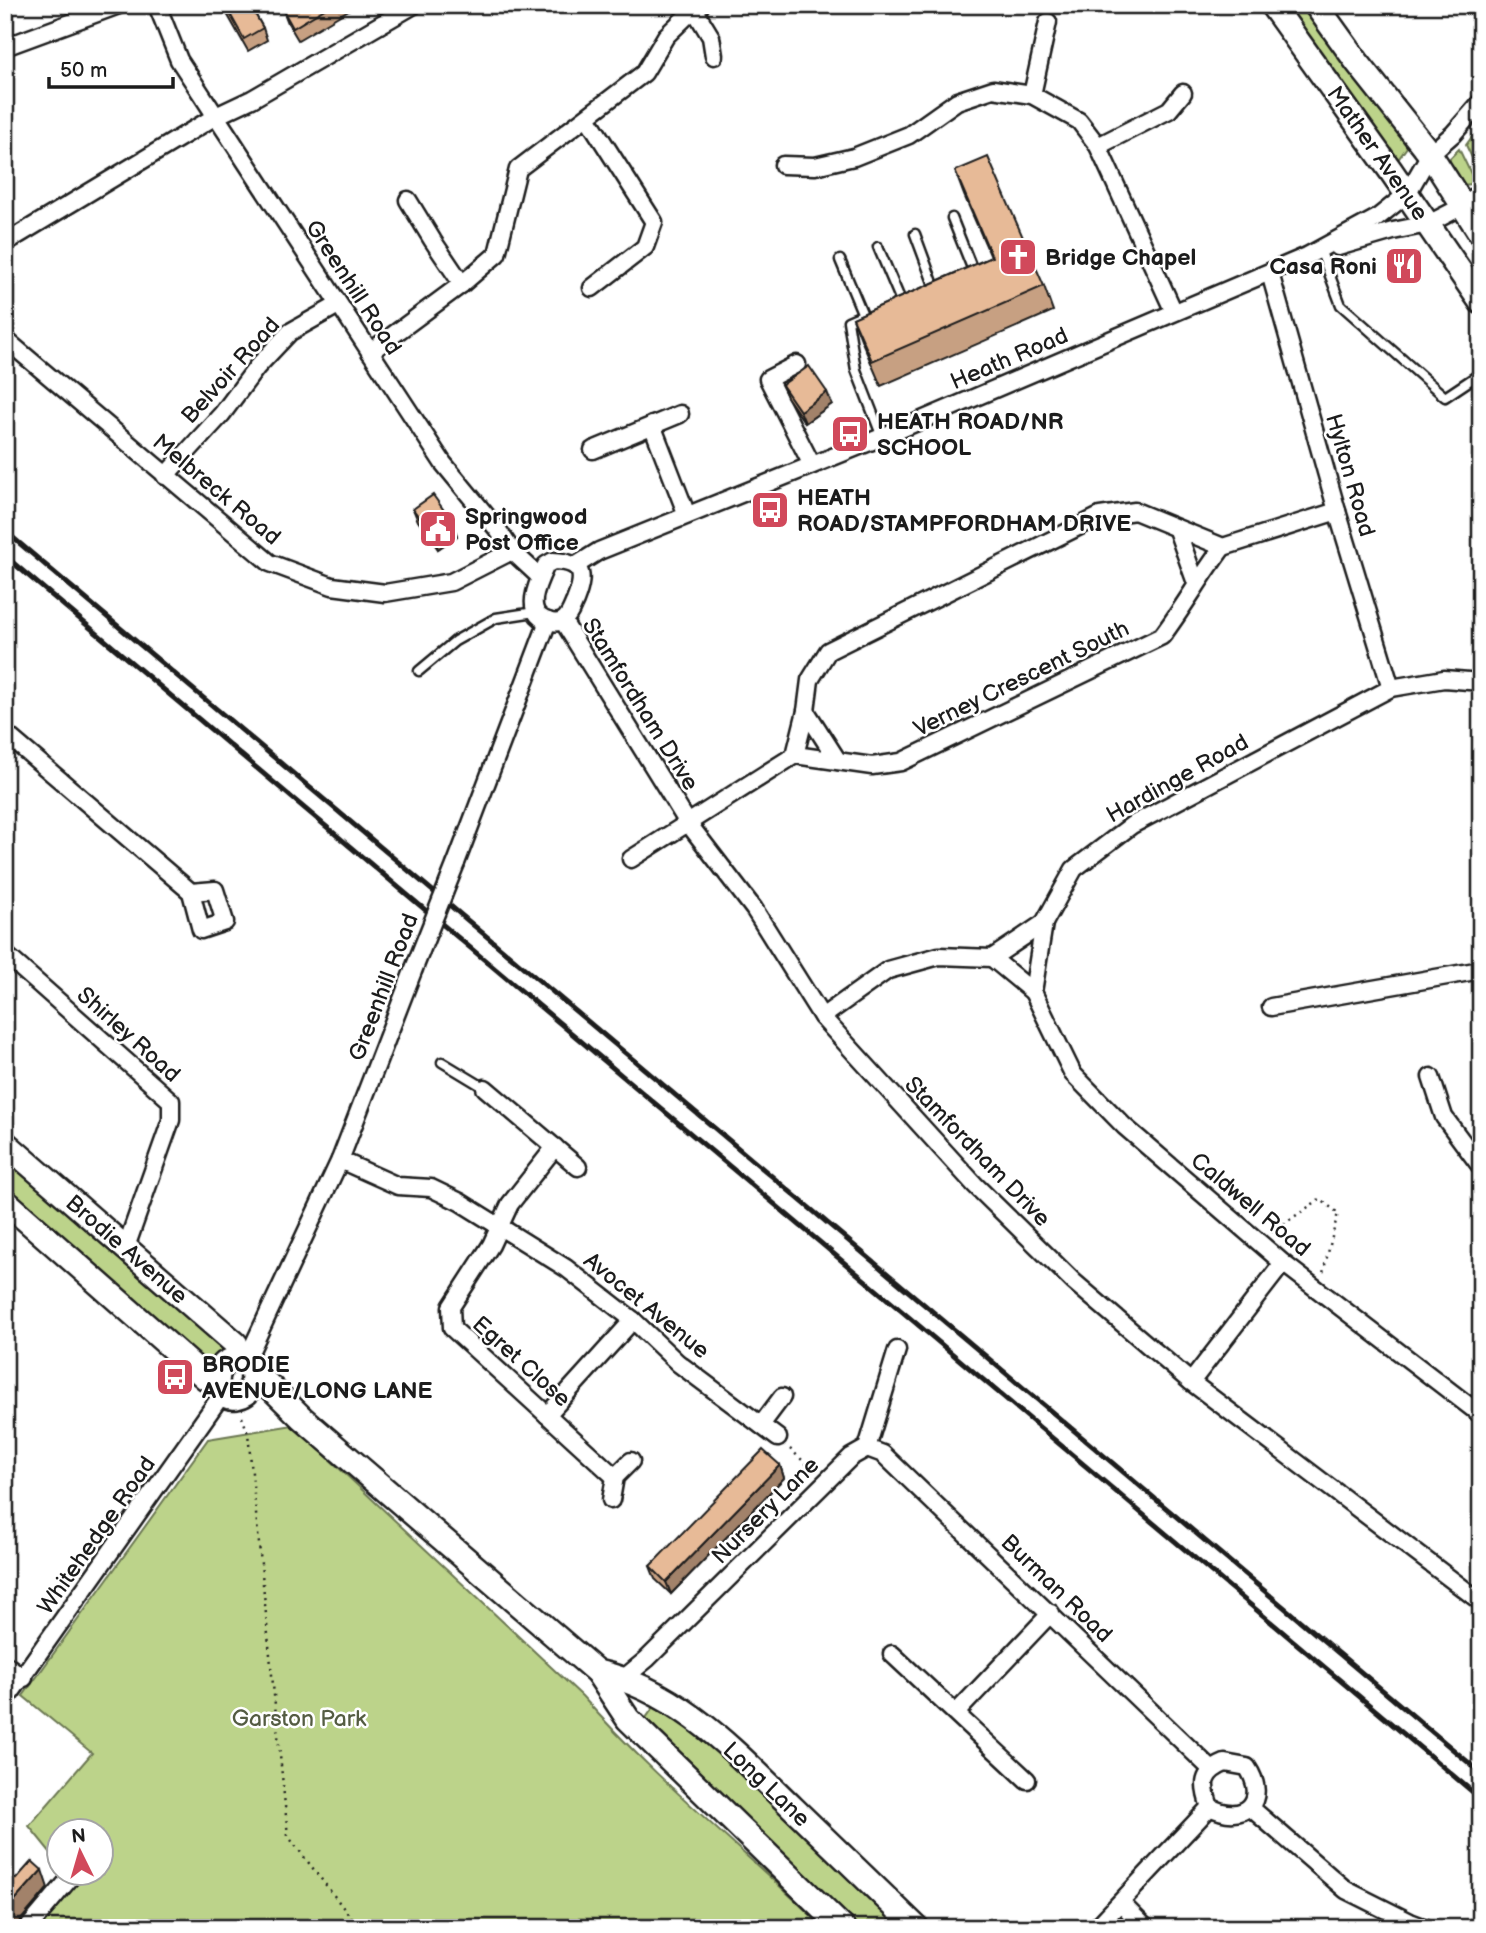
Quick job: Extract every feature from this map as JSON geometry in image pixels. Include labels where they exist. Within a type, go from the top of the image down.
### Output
[{"type":"street","points":[[5,47],[119,5]]},
{"type":"street","name":"Greenhill Road","points":[[157,5],[179,60],[443,463],[512,551],[540,577]]},
{"type":"street","points":[[5,243],[216,116],[252,99],[414,5]]},
{"type":"street","name":"Mather Avenue","points":[[1272,5],[1429,224],[1481,302]]},
{"type":"street","name":"Mather Avenue","points":[[1316,5],[1430,154],[1472,199],[1481,234]]},
{"type":"street","points":[[370,352],[462,284],[497,254],[518,169],[645,73],[666,36],[698,7],[711,37],[714,56]]},
{"type":"street","points":[[1032,95],[1048,22]]},
{"type":"street","points":[[783,164],[815,166],[854,157],[909,135],[957,101],[993,89],[1032,95],[1079,121],[1098,146],[1174,312]]},
{"type":"street","points":[[1098,146],[1169,110],[1183,93]]},
{"type":"street","name":"Heath Road","points":[[575,566],[598,551],[883,437],[1314,254],[1377,218],[1407,194],[1430,154],[1453,134],[1481,102]]},
{"type":"street","points":[[587,117],[654,222],[645,247],[592,288]]},
{"type":"street","name":"Heath Road","points":[[1314,254],[1393,231],[1429,224],[1472,199]]},
{"type":"street","points":[[408,200],[462,284]]},
{"type":"street","name":"Hylton Road","points":[[1270,273],[1336,511],[1391,688]]},
{"type":"street","name":"Belvoir Road","points":[[166,476],[222,414],[257,367],[290,332],[338,305]]},
{"type":"street","name":"Melbreck Road","points":[[5,340],[270,563],[332,586],[385,593],[451,582],[512,551]]},
{"type":"street","points":[[797,364],[768,379],[812,465]]},
{"type":"street","points":[[593,450],[680,414]]},
{"type":"street","points":[[652,425],[687,515]]},
{"type":"street","points":[[631,859],[795,755],[806,711],[810,680],[828,651],[1100,516],[1135,512],[1223,547],[1336,511]]},
{"type":"street","points":[[1177,530],[1196,583]]},
{"type":"street","name":"Verney Crescent South","points":[[795,755],[872,766],[901,762],[1149,642],[1161,636],[1181,611],[1196,583],[1223,547]]},
{"type":"street","points":[[554,561],[564,561],[575,566],[581,573],[583,582],[569,613],[549,618],[533,600],[540,577],[546,565],[554,561]]},
{"type":"street","name":"Greenhill Road","points":[[245,1365],[340,1160],[549,618]]},
{"type":"street","name":"Stamfordham Drive","points":[[549,618],[688,823],[754,909],[821,1017],[975,1185],[1074,1282],[1191,1381],[1481,1602]]},
{"type":"street","name":"Hardinge Road","points":[[992,958],[1044,923],[1074,869],[1132,825],[1391,688],[1444,679],[1481,682]]},
{"type":"street","points":[[806,711],[838,761]]},
{"type":"street","points":[[5,733],[191,892]]},
{"type":"street","points":[[1033,992],[1044,923]]},
{"type":"street","name":"Shirley Road","points":[[5,954],[171,1101],[171,1120],[126,1247]]},
{"type":"street","points":[[821,1017],[888,970],[939,956],[992,958]]},
{"type":"street","name":"Caldwell Road","points":[[992,958],[1033,992],[1073,1074],[1124,1126],[1283,1263],[1481,1415]]},
{"type":"street","points":[[1271,1007],[1481,970]]},
{"type":"street","points":[[1431,1077],[1444,1117],[1481,1167]]},
{"type":"street","points":[[485,1088],[578,1167]]},
{"type":"street","name":"Brodie Avenue","points":[[5,1143],[236,1344],[245,1365]]},
{"type":"street","points":[[500,1227],[510,1204],[555,1147]]},
{"type":"street","name":"Avocet Avenue","points":[[340,1160],[398,1186],[431,1188],[460,1202],[566,1268],[633,1320],[678,1363],[778,1438]]},
{"type":"street","name":"Brodie Avenue","points":[[5,1201],[206,1378],[229,1391]]},
{"type":"street","name":"Egret Close","points":[[500,1227],[451,1307],[452,1328],[615,1477]]},
{"type":"street","points":[[1191,1381],[1283,1263]]},
{"type":"street","points":[[547,1415],[633,1320]]},
{"type":"street","points":[[867,1448],[897,1350]]},
{"type":"street","points":[[226,1363],[245,1365],[253,1377],[250,1389],[229,1391],[218,1372],[226,1363]]},
{"type":"street","name":"Long Lane","points":[[245,1365],[302,1418],[597,1672],[628,1719],[843,1928]]},
{"type":"street","name":"Long Lane","points":[[229,1391],[302,1418]]},
{"type":"street","name":"Whitehedge Road","points":[[5,1701],[229,1391]]},
{"type":"street","points":[[761,1425],[782,1397]]},
{"type":"street","name":"Nursery Lane","points":[[624,1678],[647,1659],[851,1457],[867,1448]]},
{"type":"street","name":"Burman Road","points":[[867,1448],[883,1454],[1211,1769]]},
{"type":"street","points":[[611,1500],[615,1477],[631,1461]]},
{"type":"street","points":[[956,1713],[1051,1613]]},
{"type":"street","points":[[892,1654],[1027,1780]]},
{"type":"street","points":[[5,1664],[24,1678]]},
{"type":"street","name":"Long Lane","points":[[597,1672],[624,1678],[677,1705],[719,1738],[917,1928]]},
{"type":"street","points":[[1225,1763],[1247,1768],[1254,1778],[1256,1788],[1256,1799],[1251,1808],[1240,1813],[1220,1813],[1210,1807],[1205,1792],[1206,1778],[1211,1769],[1225,1763]]},
{"type":"street","points":[[1096,1928],[1210,1807]]},
{"type":"street","points":[[1251,1808],[1346,1890],[1426,1928]]},
{"type":"street","points":[[28,1928],[62,1888]]},
{"type":"street","points":[[1121,1903],[1146,1928]]},
{"type":"lane","points":[[952,218],[974,273],[961,278]]},
{"type":"lane","points":[[915,234],[935,288]]},
{"type":"lane","points":[[878,247],[901,301]]},
{"type":"lane","points":[[1314,254],[1341,305],[1445,397],[1481,373]]},
{"type":"lane","points":[[839,260],[863,315]]},
{"type":"lane","points":[[924,292],[948,283]]},
{"type":"lane","points":[[888,306],[912,296]]},
{"type":"lane","points":[[875,310],[848,321],[856,370],[883,437]]},
{"type":"lane","points":[[419,671],[455,641],[496,618],[549,618]]},
{"type":"lane","points":[[442,1062],[485,1088]]},
{"type":"path","points":[[1258,1241],[1320,1199],[1338,1213],[1318,1290]]},
{"type":"path","points":[[229,1391],[248,1433],[288,1836],[359,1928]]},
{"type":"path","points":[[778,1438],[826,1482]]},
{"type":"green space","points":[[1280,5],[1309,5],[1407,147],[1397,161]]},
{"type":"green space","points":[[1481,124],[1481,177],[1466,145]]},
{"type":"green space","points":[[1459,149],[1473,178],[1471,184],[1463,185],[1449,164],[1450,158]]},
{"type":"green space","points":[[5,1154],[227,1344],[209,1367],[5,1189]]},
{"type":"green space","name":"Garston Park","points":[[293,1425],[582,1696],[670,1786],[824,1928],[42,1928],[33,1918],[57,1888],[116,1888],[116,1818],[46,1818],[46,1847],[29,1826],[92,1753],[23,1696],[208,1439]]},
{"type":"green space","points":[[656,1704],[726,1753],[906,1928],[859,1928],[646,1718]]},
{"type":"building","points":[[225,5],[250,5],[263,28],[244,39]]},
{"type":"building","points":[[292,5],[331,5],[293,28],[283,10]]},
{"type":"building","points":[[988,157],[1044,286],[872,361],[853,318],[992,257],[955,171]]},
{"type":"building","points":[[809,366],[827,392],[800,411],[782,385]]},
{"type":"building","points":[[433,495],[453,523],[434,537],[413,509]]},
{"type":"building","points":[[763,1450],[780,1465],[666,1582],[650,1566]]},
{"type":"building","points":[[32,1861],[42,1870],[5,1911],[5,1869],[16,1879]]},
{"type":"railway","points":[[5,531],[1481,1773]]},
{"type":"railway","points":[[5,556],[1481,1799]]},
{"type":"place","name":"Bridge Chapel","points":[[1018,257]]},
{"type":"place","name":"Casa Roni","points":[[1404,266]]},
{"type":"place","name":"HEATH ROAD/NR SCHOOL","points":[[850,434]]},
{"type":"place","name":"HEATH ROAD/STAMPFORDHAM DRIVE","points":[[770,510]]},
{"type":"place","name":"Springwood Post Office","points":[[438,529]]},
{"type":"place","name":"BRODIE AVENUE/LONG LANE","points":[[175,1377]]}]
